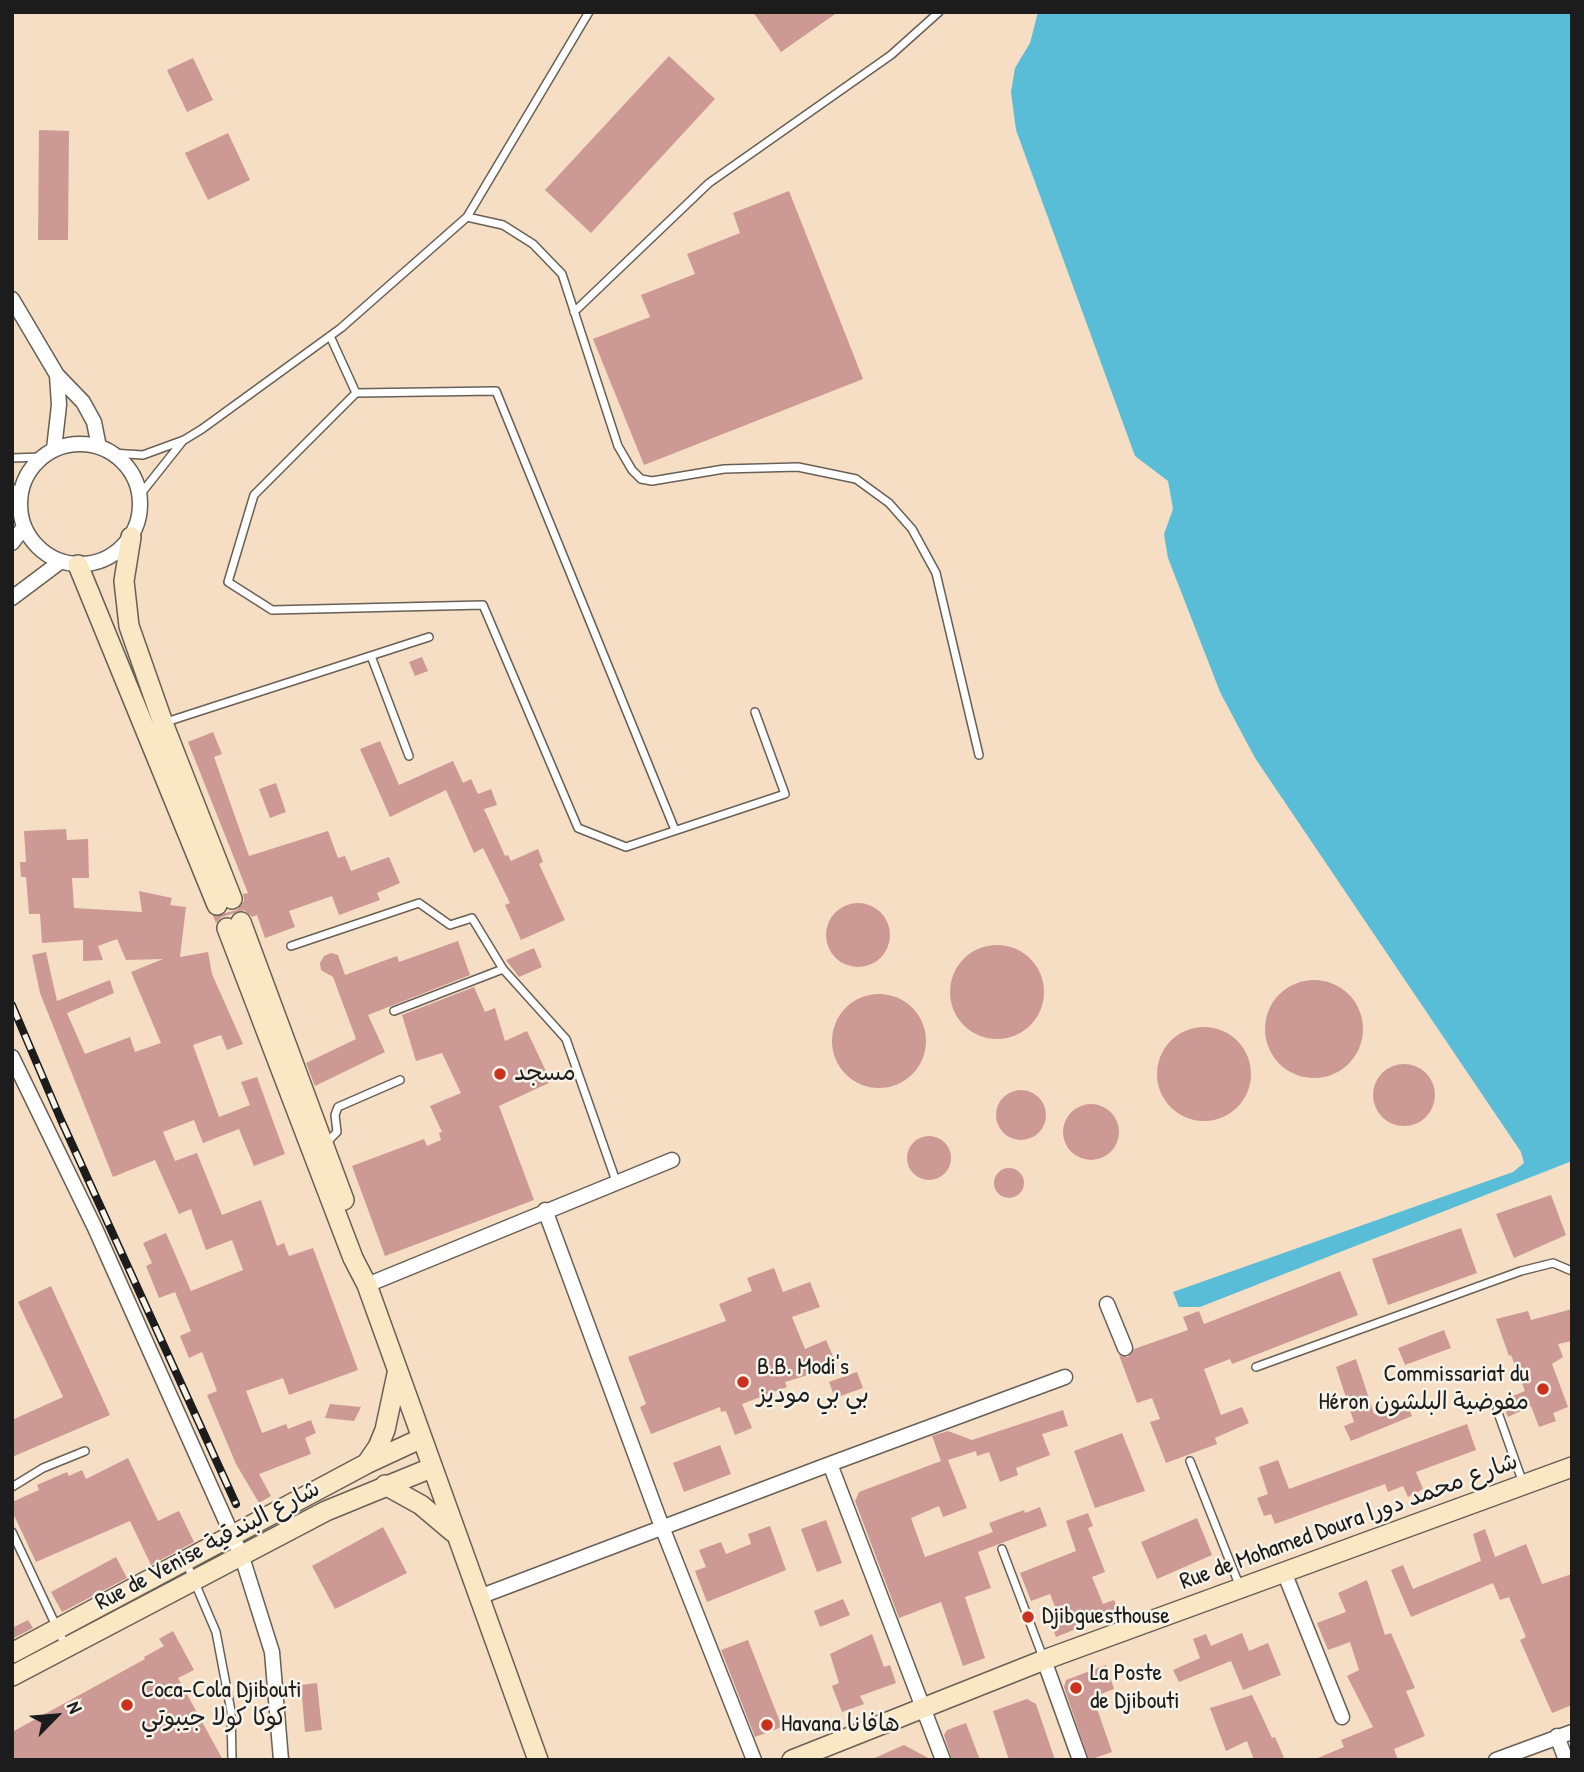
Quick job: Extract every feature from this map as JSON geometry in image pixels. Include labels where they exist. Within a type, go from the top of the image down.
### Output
[{"type":"main road","points":[[69,563],[225,902],[135,648],[125,604],[125,570],[131,537]]},
{"type":"main road","points":[[234,925],[286,1064],[353,1258],[366,1283],[420,1439],[538,1760]]},
{"type":"main road","points":[[286,1064],[324,1145],[366,1259],[366,1283]]},
{"type":"main road","points":[[366,1464],[385,1430],[398,1373]]},
{"type":"main road","name":"Rue de Venise شارع البندقية","points":[[12,1653],[366,1464],[420,1439]]},
{"type":"main road","name":"Rue de Mohamed Doura شارع محمد دورا","points":[[792,1760],[1044,1660],[1572,1467]]},
{"type":"main road","name":"Rue de Venise شارع البندقية","points":[[12,1676],[326,1511],[431,1468]]},
{"type":"main road","points":[[385,1486],[421,1505],[456,1535]]},
{"type":"street","points":[[12,299],[57,375],[83,402],[105,450]]},
{"type":"street","points":[[57,375],[59,405],[48,453],[16,492],[24,527],[45,554],[69,563]]},
{"type":"street","points":[[12,598],[69,563],[108,558],[131,537],[137,524],[139,496],[130,471],[105,450],[76,444],[48,453]]},
{"type":"street","points":[[12,543],[24,527]]},
{"type":"street","points":[[12,1058],[39,1108],[242,1557],[272,1652],[281,1760]]},
{"type":"street","points":[[366,1283],[672,1160]]},
{"type":"street","points":[[545,1210],[662,1527],[754,1760]]},
{"type":"street","points":[[1107,1304],[1125,1348]]},
{"type":"street","points":[[478,1597],[1065,1377]]},
{"type":"street","points":[[830,1464],[943,1760]]},
{"type":"street","points":[[1284,1572],[1342,1717]]},
{"type":"street","points":[[1044,1660],[1080,1760]]},
{"type":"street","points":[[1496,1760],[1564,1734],[1566,1760]]},
{"type":"lane","points":[[105,450],[143,455],[184,440],[330,336],[467,217],[589,12]]},
{"type":"lane","points":[[574,312],[709,183],[891,55],[939,12]]},
{"type":"lane","points":[[467,217],[503,225],[533,244],[562,274],[618,446],[632,470],[641,479],[652,481],[724,469],[798,467],[856,479],[889,503],[912,529],[936,573],[979,755]]},
{"type":"lane","points":[[330,336],[356,393]]},
{"type":"lane","points":[[675,830],[496,391],[356,393],[254,495],[228,582],[272,610],[483,605],[578,828],[626,847],[785,793],[755,712]]},
{"type":"lane","points":[[139,496],[184,440]]},
{"type":"lane","points":[[12,458],[48,453]]},
{"type":"lane","points":[[163,723],[429,637]]},
{"type":"lane","points":[[371,656],[409,755]]},
{"type":"lane","points":[[291,946],[419,903],[450,925],[472,918],[503,969],[566,1039],[616,1181]]},
{"type":"lane","points":[[394,1011],[503,969]]},
{"type":"lane","points":[[324,1145],[337,1132],[335,1115],[338,1107],[400,1080]]},
{"type":"lane","points":[[1256,1367],[1521,1271],[1553,1262],[1572,1271]]},
{"type":"lane","points":[[1497,1410],[1523,1484]]},
{"type":"lane","points":[[12,1487],[43,1468],[85,1451]]},
{"type":"lane","points":[[1190,1461],[1240,1588]]},
{"type":"lane","points":[[12,1531],[66,1648]]},
{"type":"lane","points":[[1002,1549],[1044,1660]]},
{"type":"lane","points":[[186,1562],[216,1632],[231,1711],[232,1760]]},
{"type":"water","points":[[1038,12],[1572,12],[1572,1161],[1200,1307],[1179,1307],[1173,1292],[1513,1172],[1524,1163],[1521,1152],[1255,758],[1220,692],[1168,558],[1164,534],[1173,509],[1168,481],[1135,456],[1016,130],[1011,92],[1015,68],[1030,43]]},
{"type":"building","points":[[753,12],[838,12],[781,52]]},
{"type":"building","points":[[669,56],[715,99],[591,233],[545,190]]},
{"type":"building","points":[[193,58],[213,100],[187,112],[167,70]]},
{"type":"building","points":[[39,130],[69,131],[68,240],[38,240]]},
{"type":"building","points":[[228,133],[250,180],[208,200],[185,153]]},
{"type":"building","points":[[789,191],[863,379],[644,465],[593,339],[650,317],[641,295],[695,274],[687,254],[740,233],[733,213]]},
{"type":"building","points":[[422,657],[428,671],[415,676],[409,662]]},
{"type":"building","points":[[213,732],[222,754],[214,757],[249,856],[328,831],[338,858],[345,856],[351,871],[389,857],[400,883],[377,893],[380,900],[339,915],[332,896],[289,911],[295,927],[265,938],[257,915],[252,917],[244,910],[222,917],[216,923],[213,916],[237,910],[244,901],[243,894],[248,893],[188,742]]},
{"type":"building","points":[[380,741],[399,785],[453,761],[463,783],[471,779],[478,794],[491,789],[497,805],[484,809],[505,856],[508,855],[511,861],[538,849],[543,862],[539,864],[565,920],[521,940],[505,905],[510,903],[483,848],[474,853],[446,790],[390,817],[360,749]]},
{"type":"building","points":[[276,783],[286,812],[270,818],[259,789]]},
{"type":"building","points":[[66,829],[67,840],[88,839],[89,878],[72,878],[74,908],[142,912],[139,891],[172,898],[170,905],[186,907],[180,957],[208,952],[212,974],[243,1044],[227,1050],[221,1035],[193,1045],[219,1117],[250,1105],[241,1082],[257,1077],[285,1154],[254,1166],[239,1129],[203,1143],[194,1120],[163,1132],[175,1161],[197,1153],[222,1215],[261,1200],[277,1246],[284,1243],[289,1256],[313,1248],[358,1370],[289,1395],[283,1378],[246,1391],[262,1433],[286,1424],[288,1429],[311,1420],[316,1433],[305,1438],[311,1454],[259,1474],[271,1496],[259,1503],[236,1464],[207,1395],[217,1391],[202,1352],[189,1358],[180,1336],[191,1331],[175,1292],[159,1298],[146,1266],[152,1263],[143,1243],[166,1233],[191,1291],[243,1270],[232,1240],[206,1250],[191,1209],[179,1214],[155,1160],[113,1177],[40,993],[32,955],[46,952],[57,1001],[110,980],[114,993],[67,1013],[85,1054],[130,1037],[135,1052],[161,1043],[131,972],[163,959],[126,960],[117,939],[98,946],[103,960],[83,961],[83,940],[42,943],[40,914],[29,914],[26,877],[21,877],[20,862],[26,862],[24,831]]},
{"type":"building","points":[[858,903],[876,909],[884,917],[890,935],[884,953],[876,961],[858,967],[840,961],[832,953],[826,935],[832,917],[840,909]]},
{"type":"building","points":[[458,941],[470,975],[368,1015],[385,1052],[315,1086],[306,1063],[356,1039],[333,977],[321,970],[320,963],[324,956],[331,953],[338,955],[345,975],[397,956],[399,962]]},
{"type":"building","points":[[997,945],[1015,949],[1030,959],[1040,974],[1044,992],[1040,1010],[1030,1025],[1015,1035],[997,1039],[979,1035],[964,1025],[954,1010],[950,992],[954,974],[964,959],[979,949]]},
{"type":"building","points":[[534,948],[542,967],[519,977],[506,960]]},
{"type":"building","points":[[1314,980],[1333,984],[1348,995],[1359,1010],[1363,1029],[1359,1048],[1348,1063],[1333,1074],[1314,1078],[1295,1074],[1280,1063],[1269,1048],[1265,1029],[1269,1010],[1280,995],[1295,984]]},
{"type":"building","points":[[474,987],[485,1012],[495,1008],[505,1041],[527,1031],[551,1082],[499,1106],[534,1200],[385,1256],[352,1166],[424,1139],[427,1146],[441,1140],[439,1133],[442,1132],[430,1106],[461,1093],[442,1053],[416,1061],[402,1015]]},
{"type":"building","points":[[879,994],[897,998],[912,1008],[922,1023],[926,1041],[922,1059],[912,1074],[897,1084],[879,1088],[861,1084],[846,1074],[836,1059],[832,1041],[836,1023],[846,1008],[861,998]]},
{"type":"building","points":[[1204,1027],[1222,1031],[1237,1041],[1247,1056],[1251,1074],[1247,1092],[1237,1107],[1222,1117],[1204,1121],[1186,1117],[1171,1107],[1161,1092],[1157,1074],[1161,1056],[1171,1041],[1186,1031]]},
{"type":"building","points":[[1404,1064],[1416,1066],[1426,1073],[1433,1083],[1433,1107],[1426,1117],[1416,1124],[1404,1126],[1392,1124],[1382,1117],[1375,1107],[1373,1095],[1375,1083],[1382,1073],[1392,1066]]},
{"type":"building","points":[[1021,1090],[1039,1097],[1046,1115],[1039,1133],[1021,1140],[1003,1133],[996,1115],[1003,1097]]},
{"type":"building","points":[[1091,1104],[1102,1106],[1111,1112],[1117,1121],[1117,1143],[1111,1152],[1102,1158],[1091,1160],[1080,1158],[1071,1152],[1065,1143],[1063,1132],[1065,1121],[1071,1112],[1080,1106]]},
{"type":"building","points":[[929,1136],[945,1142],[951,1158],[945,1174],[929,1180],[913,1174],[907,1158],[913,1142]]},
{"type":"building","points":[[1009,1168],[1020,1172],[1024,1183],[1020,1194],[1009,1198],[998,1194],[994,1183],[998,1172]]},
{"type":"building","points":[[1551,1195],[1566,1235],[1514,1258],[1496,1214]]},
{"type":"building","points":[[1461,1228],[1477,1273],[1388,1305],[1372,1259]]},
{"type":"building","points":[[774,1268],[783,1292],[810,1282],[820,1307],[792,1317],[805,1349],[826,1340],[837,1366],[785,1382],[787,1387],[742,1404],[752,1428],[735,1435],[726,1411],[721,1412],[720,1407],[651,1434],[640,1407],[646,1404],[628,1357],[726,1321],[719,1304],[752,1291],[747,1278]]},
{"type":"building","points":[[1340,1271],[1358,1315],[1232,1364],[1230,1359],[1204,1369],[1221,1415],[1242,1407],[1249,1423],[1215,1438],[1217,1444],[1166,1463],[1150,1422],[1160,1419],[1152,1398],[1137,1403],[1119,1355],[1128,1357],[1134,1349],[1188,1330],[1183,1317],[1199,1311],[1204,1324]]},
{"type":"building","points":[[51,1286],[110,1415],[12,1457],[12,1420],[63,1397],[18,1302]]},
{"type":"building","points":[[1572,1309],[1572,1341],[1558,1344],[1563,1357],[1552,1364],[1568,1407],[1553,1413],[1556,1421],[1539,1427],[1531,1406],[1508,1417],[1501,1401],[1525,1391],[1496,1319],[1528,1311],[1531,1320]]},
{"type":"building","points":[[1444,1330],[1451,1348],[1405,1365],[1398,1348]]},
{"type":"building","points":[[1356,1359],[1374,1414],[1406,1401],[1412,1416],[1351,1441],[1344,1426],[1354,1422],[1336,1367]]},
{"type":"building","points":[[857,1372],[863,1388],[835,1398],[829,1382]]},
{"type":"building","points":[[330,1404],[361,1407],[354,1421],[325,1418]]},
{"type":"building","points":[[1063,1410],[1068,1426],[1042,1434],[1050,1455],[1016,1468],[1018,1475],[1000,1482],[989,1452],[977,1456],[976,1451],[948,1460],[967,1508],[943,1517],[939,1506],[911,1518],[925,1557],[993,1532],[989,1523],[1024,1510],[1025,1513],[1040,1507],[1047,1526],[978,1552],[991,1588],[965,1597],[985,1658],[963,1666],[941,1602],[899,1618],[855,1501],[859,1492],[941,1461],[932,1436],[948,1431],[972,1440]]},
{"type":"building","points":[[1467,1424],[1476,1450],[1416,1472],[1423,1489],[1408,1497],[1403,1486],[1388,1492],[1385,1484],[1275,1524],[1271,1514],[1264,1516],[1257,1498],[1268,1494],[1259,1467],[1278,1460],[1289,1489]]},
{"type":"building","points":[[1122,1433],[1145,1491],[1095,1508],[1074,1451]]},
{"type":"building","points":[[720,1445],[731,1474],[684,1492],[673,1463]]},
{"type":"building","points":[[128,1458],[158,1521],[179,1511],[194,1542],[151,1565],[130,1521],[36,1562],[12,1511],[12,1502],[39,1490],[37,1485],[67,1472],[69,1476],[82,1470],[86,1479]]},
{"type":"building","points":[[1088,1513],[1093,1526],[1088,1528],[1105,1572],[1092,1577],[1103,1604],[1114,1600],[1119,1612],[1056,1637],[1051,1624],[1060,1620],[1050,1594],[1031,1601],[1020,1573],[1076,1551],[1066,1521]]},
{"type":"building","points":[[1197,1518],[1212,1555],[1157,1579],[1141,1542]]},
{"type":"building","points":[[826,1520],[842,1563],[817,1572],[801,1529]]},
{"type":"building","points":[[770,1526],[786,1570],[707,1602],[695,1571],[706,1567],[699,1550],[721,1542],[726,1554],[751,1544],[748,1534]]},
{"type":"building","points":[[383,1527],[407,1573],[335,1609],[312,1566]]},
{"type":"building","points":[[1485,1529],[1495,1557],[1526,1544],[1542,1584],[1572,1574],[1572,1705],[1552,1713],[1520,1640],[1526,1637],[1509,1597],[1500,1600],[1493,1583],[1411,1617],[1391,1570],[1403,1565],[1413,1589],[1481,1561],[1473,1534]]},
{"type":"building","points":[[116,1557],[127,1578],[62,1612],[51,1592]]},
{"type":"building","points":[[1367,1580],[1385,1635],[1391,1633],[1415,1688],[1406,1691],[1425,1736],[1394,1749],[1398,1760],[1313,1760],[1344,1747],[1341,1740],[1373,1727],[1347,1676],[1359,1670],[1350,1642],[1328,1650],[1317,1623],[1346,1612],[1338,1593]]},
{"type":"building","points":[[843,1599],[850,1615],[820,1627],[814,1611]]},
{"type":"building","points":[[28,1620],[33,1628],[12,1639],[12,1628]]},
{"type":"building","name":"Coca-Cola Djibouti كوكا كولا جيبوتي","points":[[173,1631],[194,1670],[178,1678],[223,1760],[12,1760],[12,1732],[145,1659],[144,1657],[164,1646],[159,1639]]},
{"type":"building","points":[[1242,1633],[1249,1651],[1268,1643],[1281,1675],[1243,1690],[1231,1661],[1179,1682],[1173,1670],[1200,1658],[1193,1639],[1206,1634],[1211,1646]]},
{"type":"building","points":[[872,1634],[884,1667],[890,1665],[896,1683],[860,1696],[864,1704],[842,1712],[832,1686],[839,1683],[830,1654]]},
{"type":"building","points":[[748,1640],[782,1727],[755,1737],[721,1650]]},
{"type":"building","points":[[1106,1665],[1114,1689],[1093,1697],[1112,1752],[1089,1760],[1064,1687],[1066,1680]]},
{"type":"building","points":[[317,1683],[322,1730],[305,1732],[301,1685]]},
{"type":"building","points":[[1252,1695],[1285,1760],[1254,1760],[1247,1741],[1226,1751],[1210,1708]]},
{"type":"building","points":[[1027,1699],[1036,1704],[1055,1760],[1009,1760],[993,1711]]},
{"type":"building","points":[[966,1723],[980,1760],[952,1760],[944,1735],[947,1730]]},
{"type":"building","points":[[904,1745],[932,1760],[870,1760]]},
{"type":"railway","points":[[12,1005],[61,1120],[236,1504]]},
{"type":"place","name":"مسجد","points":[[500,1074]]},
{"type":"place","name":"B.B. Modi's بي بي موديز","points":[[743,1382]]},
{"type":"place","name":"Commissariat du Héron مفوضية البلشون","points":[[1543,1389]]},
{"type":"place","name":"Djibguesthouse","points":[[1028,1617]]},
{"type":"place","name":"La Poste de Djibouti","points":[[1076,1688]]},
{"type":"place","name":"Coca-Cola Djibouti كوكا كولا جيبوتي","points":[[127,1705]]},
{"type":"place","name":"Havana هافانا","points":[[767,1725]]}]
